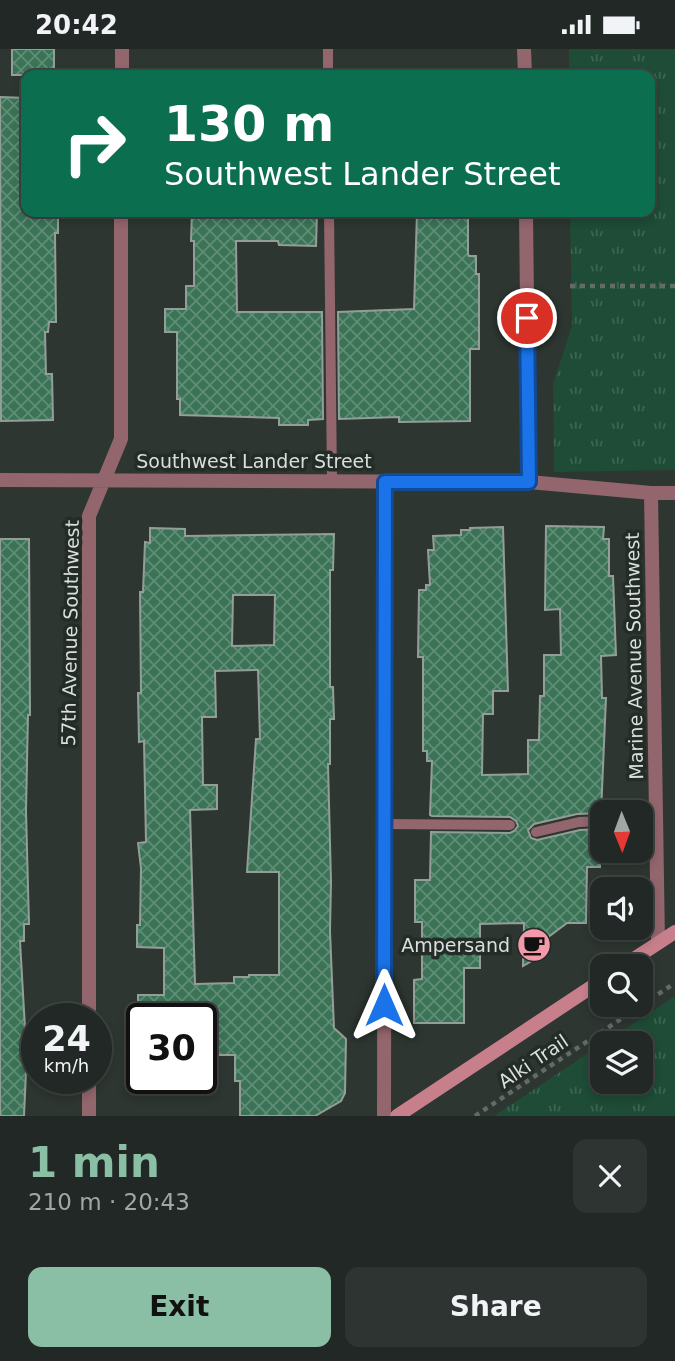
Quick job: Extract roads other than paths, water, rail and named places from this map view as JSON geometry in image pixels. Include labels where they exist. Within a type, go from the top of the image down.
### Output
[{"type":"main road","points":[[641,954],[675,932]]},
{"type":"main road","points":[[397,1116],[590,988]]},
{"type":"street","points":[[122,49],[122,70]]},
{"type":"street","points":[[524,49],[525,70]]},
{"type":"street","name":"57th Avenue Southwest","points":[[89,1003],[89,516],[121,439],[121,217]]},
{"type":"street","points":[[526,217],[529,482]]},
{"type":"street","name":"Southwest Lander Street","points":[[0,480],[529,482],[675,493]]},
{"type":"street","points":[[384,1116],[385,482]]},
{"type":"street","name":"Marine Avenue Southwest","points":[[651,493],[657,943]]},
{"type":"street","points":[[87,1115],[88,1094]]},
{"type":"lane","points":[[328,49],[328,70]]},
{"type":"lane","points":[[329,217],[332,481]]},
{"type":"lane","points":[[536,832],[590,822]]},
{"type":"lane","points":[[384,824],[510,825]]},
{"type":"place","name":"Ampersand","points":[[534,945]]}]
